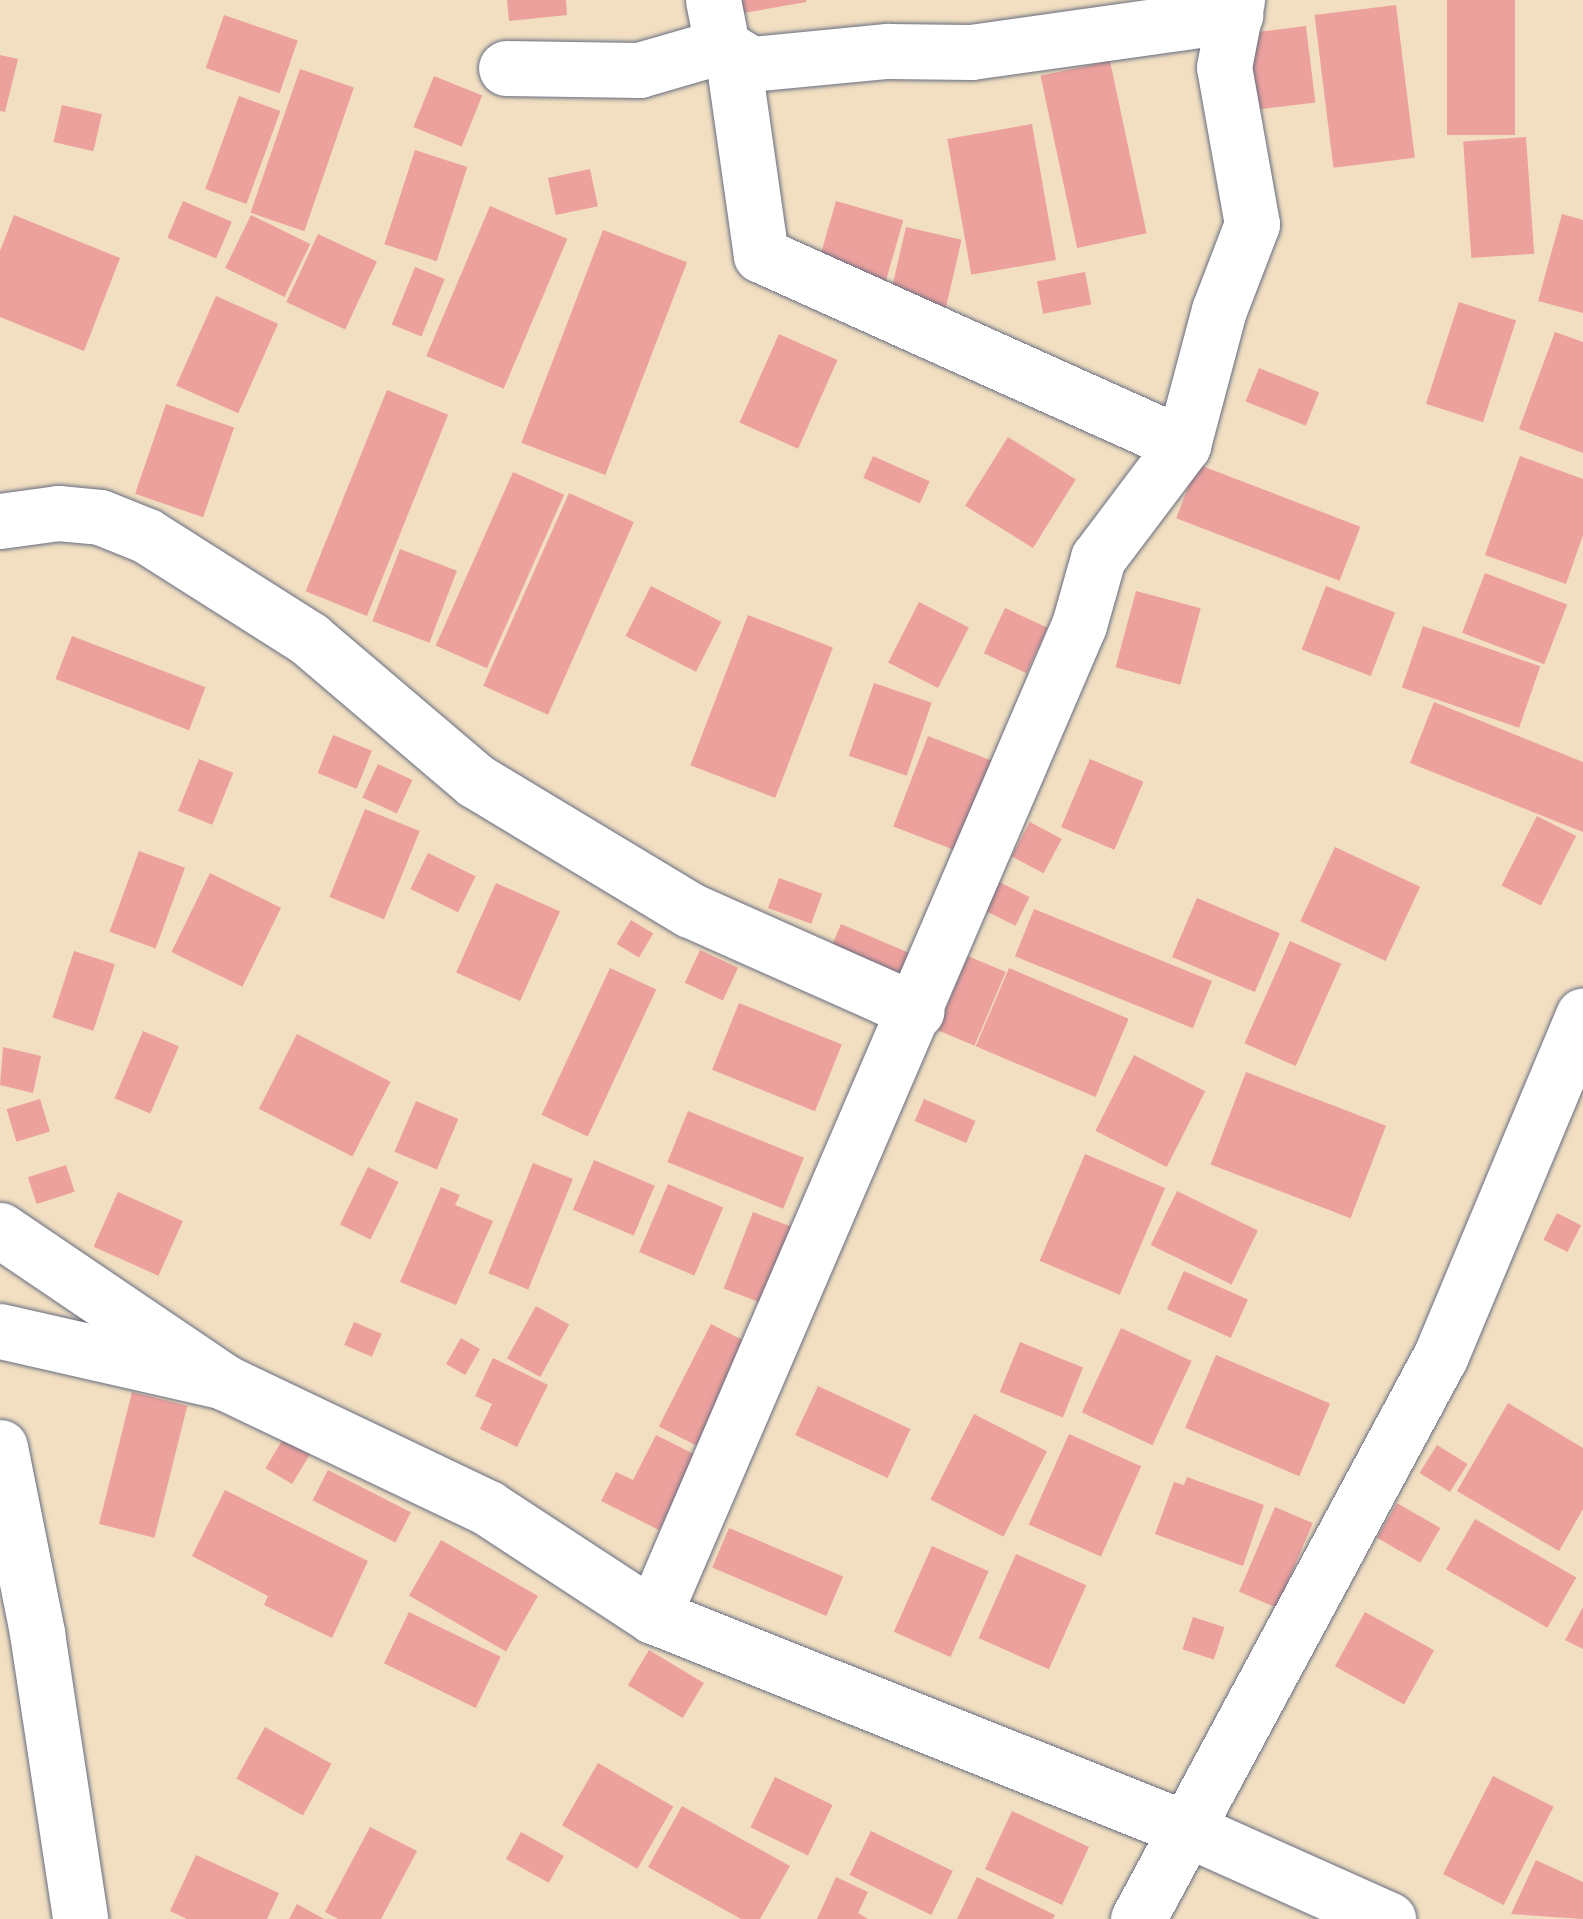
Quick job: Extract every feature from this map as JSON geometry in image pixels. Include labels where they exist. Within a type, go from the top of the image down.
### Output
[{"type":"street","points":[[506,68],[639,70],[723,35],[802,63],[887,51],[971,52],[1236,8],[1224,67],[1252,224],[1219,310],[1183,446],[1098,558],[1080,625],[653,1616]]},
{"type":"street","points":[[723,35],[761,255],[1183,446]]},
{"type":"street","points":[[0,521],[86,516],[147,536],[310,639],[476,781],[690,910],[916,1011]]},
{"type":"street","points":[[1138,1919],[1182,1827],[1441,1355],[1583,1015]]},
{"type":"street","points":[[0,1230],[226,1383],[488,1508],[653,1616],[1182,1827],[1388,1919]]},
{"type":"street","points":[[0,1332],[226,1383]]},
{"type":"street","points":[[0,1447],[37,1633],[80,1919]]},
{"type":"building","points":[[507,0],[566,0],[567,15],[509,21]]},
{"type":"building","points":[[729,0],[806,0],[806,2],[732,15]]},
{"type":"building","points":[[1447,0],[1515,0],[1515,135],[1447,135]]},
{"type":"building","points":[[1396,5],[1415,158],[1333,168],[1315,15]]},
{"type":"building","points":[[224,15],[298,40],[280,93],[206,68]]},
{"type":"building","points":[[1306,26],[1315,102],[1250,110],[1240,34]]},
{"type":"building","points":[[0,55],[18,59],[5,112],[0,111]]},
{"type":"building","points":[[1110,61],[1147,233],[1077,248],[1041,76]]},
{"type":"building","points":[[300,69],[354,88],[304,231],[251,213]]},
{"type":"building","points":[[434,76],[482,95],[462,146],[413,127]]},
{"type":"building","points":[[239,96],[280,111],[246,204],[205,189]]},
{"type":"building","points":[[62,105],[102,114],[93,151],[53,142]]},
{"type":"building","points":[[1032,124],[1056,260],[971,275],[947,139]]},
{"type":"building","points":[[1526,137],[1534,254],[1471,258],[1463,141]]},
{"type":"building","points":[[415,150],[467,167],[437,261],[384,244]]},
{"type":"building","points":[[590,169],[598,206],[556,215],[548,178]]},
{"type":"building","points":[[183,201],[232,222],[216,259],[167,238]]},
{"type":"building","points":[[836,201],[903,220],[884,287],[817,267]]},
{"type":"building","points":[[490,206],[567,239],[504,389],[426,356]]},
{"type":"building","points":[[1562,214],[1583,220],[1583,313],[1538,301]]},
{"type":"building","points":[[14,215],[120,258],[84,351],[0,317],[0,251]]},
{"type":"building","points":[[251,215],[310,244],[284,297],[225,268]]},
{"type":"building","points":[[906,227],[962,240],[946,307],[890,294]]},
{"type":"building","points":[[603,230],[687,262],[605,475],[521,443]]},
{"type":"building","points":[[318,234],[377,261],[345,329],[286,302]]},
{"type":"building","points":[[415,267],[445,279],[421,336],[392,324]]},
{"type":"building","points":[[1085,272],[1091,304],[1043,314],[1037,281]]},
{"type":"building","points":[[216,296],[278,324],[238,413],[176,386]]},
{"type":"building","points":[[1459,302],[1516,321],[1483,422],[1426,404]]},
{"type":"building","points":[[1555,332],[1583,342],[1583,453],[1519,429]]},
{"type":"building","points":[[779,334],[837,360],[798,449],[740,423]]},
{"type":"building","points":[[1259,368],[1319,392],[1306,426],[1246,401]]},
{"type":"building","points":[[387,390],[448,415],[367,616],[306,591]]},
{"type":"building","points":[[166,404],[234,427],[203,517],[135,494]]},
{"type":"building","points":[[1008,437],[1076,479],[1033,548],[965,506]]},
{"type":"building","points":[[873,456],[930,481],[920,503],[863,478]]},
{"type":"building","points":[[1520,456],[1583,479],[1583,535],[1566,584],[1485,555]]},
{"type":"building","points":[[1197,464],[1360,527],[1340,581],[1176,518]]},
{"type":"building","points":[[513,472],[564,495],[487,668],[436,646]]},
{"type":"building","points":[[569,493],[634,522],[548,715],[483,686]]},
{"type":"building","points":[[400,549],[457,571],[429,643],[372,621]]},
{"type":"building","points":[[1485,573],[1567,605],[1544,664],[1462,633]]},
{"type":"building","points":[[651,586],[721,622],[696,672],[626,636]]},
{"type":"building","points":[[1326,586],[1395,613],[1371,676],[1302,649]]},
{"type":"building","points":[[1136,591],[1201,608],[1180,685],[1116,667]]},
{"type":"building","points":[[919,602],[969,627],[938,688],[888,663]]},
{"type":"building","points":[[1005,608],[1048,628],[1026,673],[984,653]]},
{"type":"building","points":[[748,615],[833,648],[775,798],[690,765]]},
{"type":"building","points":[[1423,626],[1540,666],[1519,728],[1402,687]]},
{"type":"building","points":[[72,636],[206,687],[189,730],[56,679]]},
{"type":"building","points":[[874,683],[932,703],[907,776],[849,756]]},
{"type":"building","points":[[1434,702],[1583,762],[1583,832],[1410,763]]},
{"type":"building","points":[[333,735],[372,751],[357,789],[318,773]]},
{"type":"building","points":[[928,736],[998,763],[963,853],[893,827]]},
{"type":"building","points":[[199,759],[233,773],[212,825],[178,811]]},
{"type":"building","points":[[1090,759],[1143,782],[1114,850],[1061,827]]},
{"type":"building","points":[[378,764],[412,780],[397,814],[362,798]]},
{"type":"building","points":[[365,809],[420,831],[384,919],[329,897]]},
{"type":"building","points":[[1537,816],[1576,836],[1541,905],[1502,885]]},
{"type":"building","points":[[1030,822],[1062,839],[1043,873],[1012,856]]},
{"type":"building","points":[[1335,847],[1420,887],[1386,961],[1300,921]]},
{"type":"building","points":[[139,851],[185,868],[156,949],[110,932]]},
{"type":"building","points":[[428,853],[476,876],[458,912],[410,889]]},
{"type":"building","points":[[210,873],[281,908],[242,987],[171,952]]},
{"type":"building","points":[[779,878],[822,894],[811,924],[768,908]]},
{"type":"building","points":[[999,882],[1030,897],[1016,926],[985,911]]},
{"type":"building","points":[[496,883],[560,911],[520,1001],[456,973]]},
{"type":"building","points":[[1197,898],[1280,933],[1255,992],[1172,957]]},
{"type":"building","points":[[1034,909],[1212,981],[1193,1028],[1015,956]]},
{"type":"building","points":[[631,920],[653,933],[639,957],[617,944]]},
{"type":"building","points":[[841,924],[910,953],[898,982],[829,953]]},
{"type":"building","points":[[1290,941],[1341,964],[1296,1066],[1244,1043]]},
{"type":"building","points":[[700,950],[738,968],[723,1000],[685,983]]},
{"type":"building","points":[[74,951],[115,964],[93,1031],[52,1018]]},
{"type":"building","points":[[968,956],[1006,972],[974,1046],[937,1030]]},
{"type":"building","points":[[610,968],[656,990],[588,1136],[542,1115]]},
{"type":"building","points":[[1009,968],[1129,1019],[1095,1097],[976,1046]]},
{"type":"building","points":[[739,1003],[842,1045],[815,1111],[712,1070]]},
{"type":"building","points":[[143,1031],[179,1046],[150,1113],[114,1098]]},
{"type":"building","points":[[297,1034],[391,1082],[352,1157],[259,1109]]},
{"type":"building","points":[[3,1047],[41,1056],[33,1093],[0,1085]]},
{"type":"building","points":[[1134,1055],[1205,1091],[1167,1167],[1095,1131]]},
{"type":"building","points":[[1246,1072],[1386,1126],[1351,1218],[1211,1164]]},
{"type":"building","points":[[40,1099],[50,1132],[16,1142],[7,1109]]},
{"type":"building","points":[[924,1099],[976,1121],[966,1143],[915,1121]]},
{"type":"building","points":[[416,1101],[458,1119],[437,1170],[395,1152]]},
{"type":"building","points":[[688,1111],[804,1158],[783,1209],[667,1162]]},
{"type":"building","points":[[1085,1154],[1165,1188],[1120,1295],[1040,1261]]},
{"type":"building","points":[[594,1160],[655,1186],[634,1235],[573,1210]]},
{"type":"building","points":[[533,1163],[573,1179],[528,1289],[488,1273]]},
{"type":"building","points":[[66,1165],[75,1192],[37,1204],[28,1177]]},
{"type":"building","points":[[368,1167],[399,1182],[371,1239],[340,1225]]},
{"type":"building","points":[[668,1184],[723,1207],[694,1276],[639,1252]]},
{"type":"building","points":[[441,1187],[460,1195],[455,1205],[493,1221],[456,1305],[400,1282]]},
{"type":"building","points":[[1177,1191],[1258,1230],[1232,1284],[1151,1245]]},
{"type":"building","points":[[118,1192],[183,1221],[158,1276],[94,1247]]},
{"type":"building","points":[[753,1212],[794,1228],[765,1304],[724,1289]]},
{"type":"building","points":[[1557,1213],[1581,1225],[1567,1252],[1543,1240]]},
{"type":"building","points":[[1184,1271],[1248,1299],[1231,1338],[1167,1309]]},
{"type":"building","points":[[536,1306],[569,1324],[540,1377],[507,1358]]},
{"type":"building","points":[[354,1322],[382,1334],[372,1357],[344,1345]]},
{"type":"building","points":[[711,1324],[748,1343],[696,1446],[659,1426]]},
{"type":"building","points":[[1121,1328],[1192,1361],[1152,1445],[1082,1412]]},
{"type":"building","points":[[461,1338],[480,1349],[465,1375],[446,1364]]},
{"type":"building","points":[[1020,1342],[1083,1367],[1063,1418],[1000,1392]]},
{"type":"building","points":[[1216,1355],[1330,1403],[1299,1476],[1185,1428]]},
{"type":"building","points":[[493,1358],[548,1385],[517,1447],[480,1429],[492,1404],[475,1396]]},
{"type":"building","points":[[818,1386],[910,1429],[888,1478],[795,1435]]},
{"type":"building","points":[[132,1392],[187,1406],[154,1538],[99,1524]]},
{"type":"building","points":[[1508,1403],[1583,1448],[1583,1509],[1559,1551],[1457,1491]]},
{"type":"building","points":[[974,1414],[1047,1451],[1003,1537],[930,1500]]},
{"type":"building","points":[[1069,1434],[1141,1466],[1101,1557],[1029,1524]]},
{"type":"building","points":[[656,1435],[696,1455],[659,1530],[601,1501],[616,1472],[633,1480]]},
{"type":"building","points":[[283,1439],[310,1455],[292,1484],[265,1468]]},
{"type":"building","points":[[1437,1445],[1468,1464],[1450,1492],[1420,1473]]},
{"type":"building","points":[[328,1470],[411,1512],[395,1543],[313,1500]]},
{"type":"building","points":[[1187,1477],[1264,1505],[1243,1566],[1155,1534],[1174,1482],[1184,1485]]},
{"type":"building","points":[[225,1490],[368,1561],[332,1638],[264,1605],[268,1596],[192,1556]]},
{"type":"building","points":[[1397,1503],[1440,1528],[1420,1563],[1377,1538]]},
{"type":"building","points":[[1275,1507],[1313,1523],[1277,1608],[1239,1592]]},
{"type":"building","points":[[1475,1519],[1576,1578],[1547,1628],[1446,1569]]},
{"type":"building","points":[[729,1528],[843,1576],[826,1616],[712,1568]]},
{"type":"building","points":[[441,1540],[538,1596],[506,1651],[409,1595]]},
{"type":"building","points":[[932,1546],[989,1571],[950,1657],[894,1632]]},
{"type":"building","points":[[1016,1554],[1086,1585],[1049,1669],[979,1638]]},
{"type":"building","points":[[1583,1607],[1583,1649],[1565,1640]]},
{"type":"building","points":[[409,1612],[501,1657],[476,1708],[384,1663]]},
{"type":"building","points":[[1365,1612],[1434,1650],[1404,1705],[1335,1666]]},
{"type":"building","points":[[1193,1617],[1224,1627],[1214,1660],[1182,1649]]},
{"type":"building","points":[[649,1650],[704,1683],[683,1718],[628,1685]]},
{"type":"building","points":[[265,1727],[331,1764],[303,1815],[236,1779]]},
{"type":"building","points":[[598,1763],[673,1806],[637,1869],[562,1825]]},
{"type":"building","points":[[1493,1776],[1554,1807],[1504,1905],[1443,1874]]},
{"type":"building","points":[[775,1777],[833,1805],[808,1855],[750,1827]]},
{"type":"building","points":[[682,1806],[790,1866],[760,1919],[741,1919],[648,1867]]},
{"type":"building","points":[[1012,1811],[1089,1847],[1062,1905],[985,1869]]},
{"type":"building","points":[[370,1827],[417,1851],[381,1919],[338,1919],[325,1912]]},
{"type":"building","points":[[871,1831],[953,1871],[931,1915],[850,1875]]},
{"type":"building","points":[[521,1832],[564,1856],[549,1883],[506,1859]]},
{"type":"building","points":[[196,1855],[279,1893],[267,1919],[187,1919],[170,1911]]},
{"type":"building","points":[[1536,1860],[1583,1882],[1583,1919],[1511,1914]]},
{"type":"building","points":[[836,1877],[868,1892],[858,1913],[868,1919],[817,1919]]},
{"type":"building","points":[[977,1877],[1055,1915],[1053,1919],[957,1919]]},
{"type":"building","points":[[297,1904],[324,1919],[289,1919]]}]
